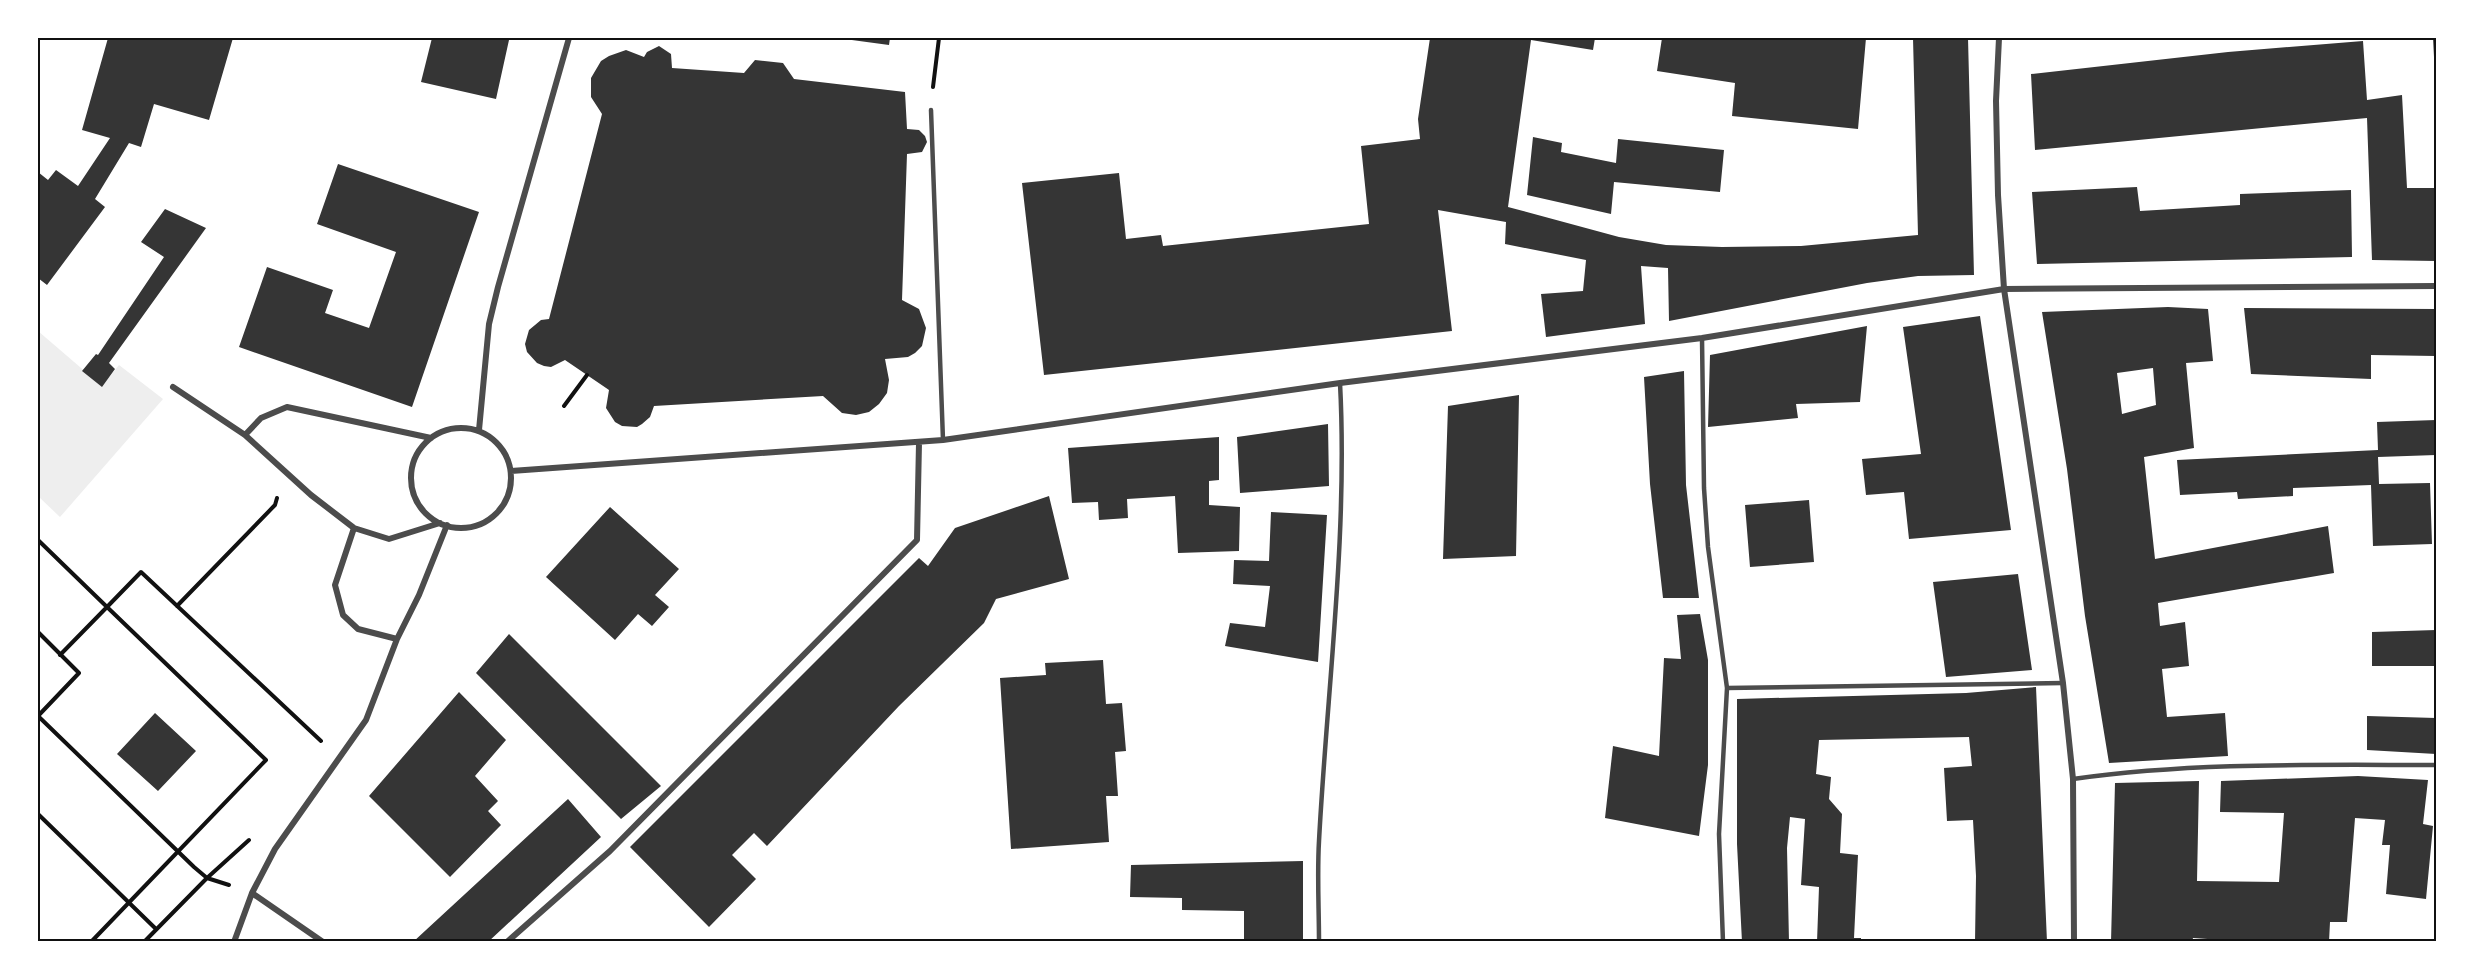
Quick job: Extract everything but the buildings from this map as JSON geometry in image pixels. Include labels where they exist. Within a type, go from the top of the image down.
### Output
[{"type":"street","points":[[479,430],[489,324],[519,207],[569,38]]},
{"type":"street","points":[[1999,38],[1996,101],[1998,195],[2004,289],[2063,683],[2073,779],[2074,942]]},
{"type":"street","points":[[511,471],[943,440],[1340,383],[1702,338],[2004,289],[2436,286]]},
{"type":"street","points":[[173,387],[245,435],[311,495],[354,528],[389,539],[444,524]]},
{"type":"street","points":[[245,435],[261,418],[287,407],[431,438]]},
{"type":"street","points":[[462,427],[479,430],[494,440],[505,454],[511,471],[511,486],[506,501],[496,514],[483,523],[465,527],[444,524],[427,515],[415,496],[411,480],[413,464],[420,450],[431,438],[446,430],[462,427]]},
{"type":"street","points":[[507,942],[610,850],[917,540],[919,442]]},
{"type":"street","points":[[234,942],[252,893],[275,849],[366,720],[397,639],[419,595],[444,524]]},
{"type":"street","points":[[354,528],[335,585],[343,615],[358,629],[397,639]]},
{"type":"street","points":[[252,893],[323,942]]},
{"type":"lane","points":[[931,110],[943,440]]},
{"type":"lane","points":[[1702,338],[1704,488],[1708,547],[1727,688],[1719,834],[1723,942]]},
{"type":"lane","points":[[1319,942],[1319,844],[1335,615],[1340,471],[1340,383]]},
{"type":"lane","points":[[1727,688],[2063,683]]},
{"type":"lane","points":[[2073,779],[2116,773],[2244,764],[2436,765]]},
{"type":"path","points":[[931,110],[939,38]]},
{"type":"path","points":[[564,406],[587,375]]},
{"type":"path","points":[[177,606],[275,505],[277,498]]},
{"type":"path","points":[[38,540],[266,760],[91,942]]},
{"type":"path","points":[[60,655],[141,572],[340,758]]},
{"type":"path","points":[[38,632],[79,673],[38,716],[177,852],[207,878],[252,893]]},
{"type":"path","points":[[38,814],[156,929]]},
{"type":"path","points":[[144,942],[207,878],[251,838]]},
{"type":"shaded area","points":[[38,331],[102,386],[119,365],[163,399],[60,517],[38,496]]}]
